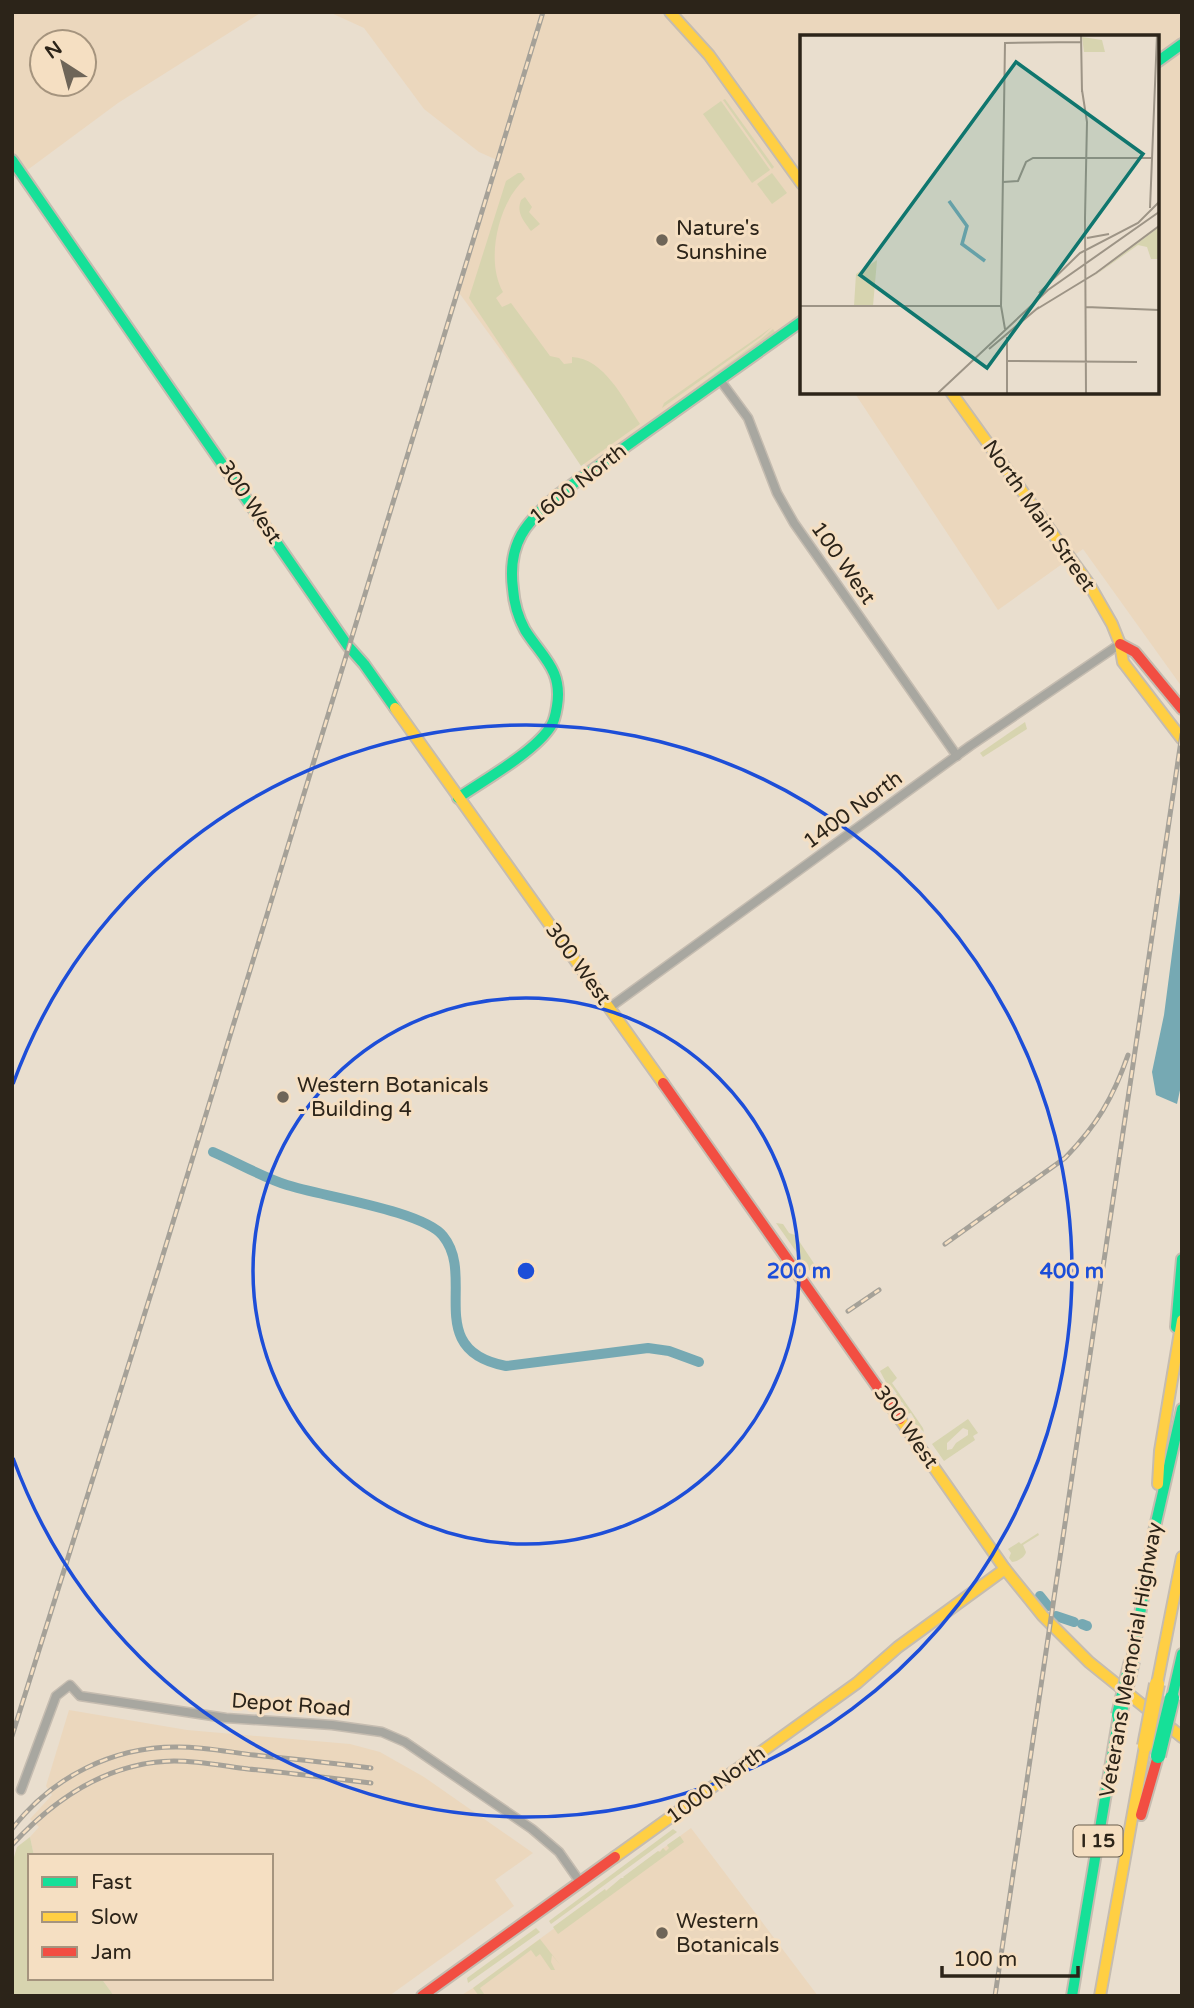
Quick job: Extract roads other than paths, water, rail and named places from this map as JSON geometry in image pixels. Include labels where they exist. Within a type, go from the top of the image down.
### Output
[{"type":"main road","points":[[670,12],[709,55],[800,181]]},
{"type":"main road","points":[[1159,61],[1182,44]]},
{"type":"main road","name":"300 West","points":[[12,160],[17,178],[1005,1569],[1043,1616],[1089,1662],[1181,1735]]},
{"type":"main road","name":"1600 North","points":[[458,798],[541,738],[552,724],[557,705],[558,680],[523,626],[509,573],[515,541],[533,514],[800,322]]},
{"type":"main road","name":"North Main Street","points":[[952,394],[1089,584],[1112,624],[1120,644],[1123,662],[1182,739]]},
{"type":"main road","name":"North Main Street","points":[[1120,644],[1135,652],[1182,709]]},
{"type":"main road","points":[[1171,1380],[1182,1259]]},
{"type":"main road","points":[[1155,1527],[1160,1451],[1182,1320]]},
{"type":"main road","name":"Veterans Memorial Highway","points":[[1072,1996],[1119,1715],[1132,1661],[1155,1527],[1182,1409]]},
{"type":"main road","name":"Veterans Memorial Highway","points":[[1100,1996],[1182,1557]]},
{"type":"main road","name":"1000 North","points":[[422,1996],[837,1698],[898,1647],[1005,1569]]},
{"type":"main road","points":[[1120,1890],[1158,1756],[1182,1654]]},
{"type":"street","name":"100 West","points":[[720,380],[748,418],[778,493],[794,523],[957,756]]},
{"type":"street","name":"1400 North","points":[[609,1008],[957,756],[1120,644]]},
{"type":"street","name":"Depot Road","points":[[21,1790],[56,1696],[70,1685],[80,1696],[226,1718],[372,1729],[405,1742],[532,1829],[559,1852],[580,1882]]},
{"type":"water","points":[[1182,877],[1182,1081],[1177,1104],[1156,1095],[1152,1072],[1164,1015]]},
{"type":"waterway","points":[[213,1152],[287,1185],[371,1205],[432,1227],[443,1236],[452,1253],[458,1329],[466,1345],[481,1358],[506,1366],[648,1348],[669,1351],[699,1362]]},
{"type":"waterway","points":[[1040,1596],[1048,1606]]},
{"type":"waterway","points":[[1056,1616],[1074,1622]]},
{"type":"waterway","points":[[1082,1624],[1087,1626]]},
{"type":"railway","points":[[12,1736],[159,1268],[543,12]]},
{"type":"railway","points":[[995,1996],[1182,734]]},
{"type":"railway","points":[[945,1244],[1065,1158],[1103,1110],[1128,1055]]},
{"type":"railway","points":[[848,1311],[879,1290]]},
{"type":"railway","points":[[12,1829],[46,1794],[65,1780],[86,1768],[131,1752],[155,1748],[198,1748],[371,1768]]},
{"type":"railway","points":[[12,1845],[46,1812],[85,1786],[127,1768],[150,1763],[193,1762],[371,1783]]},
{"type":"place","name":"Nature's Sunshine","points":[[662,240]]},
{"type":"place","name":"Western Botanicals - Building 4","points":[[283,1097]]},
{"type":"place","name":"Western Botanicals","points":[[662,1933]]}]
